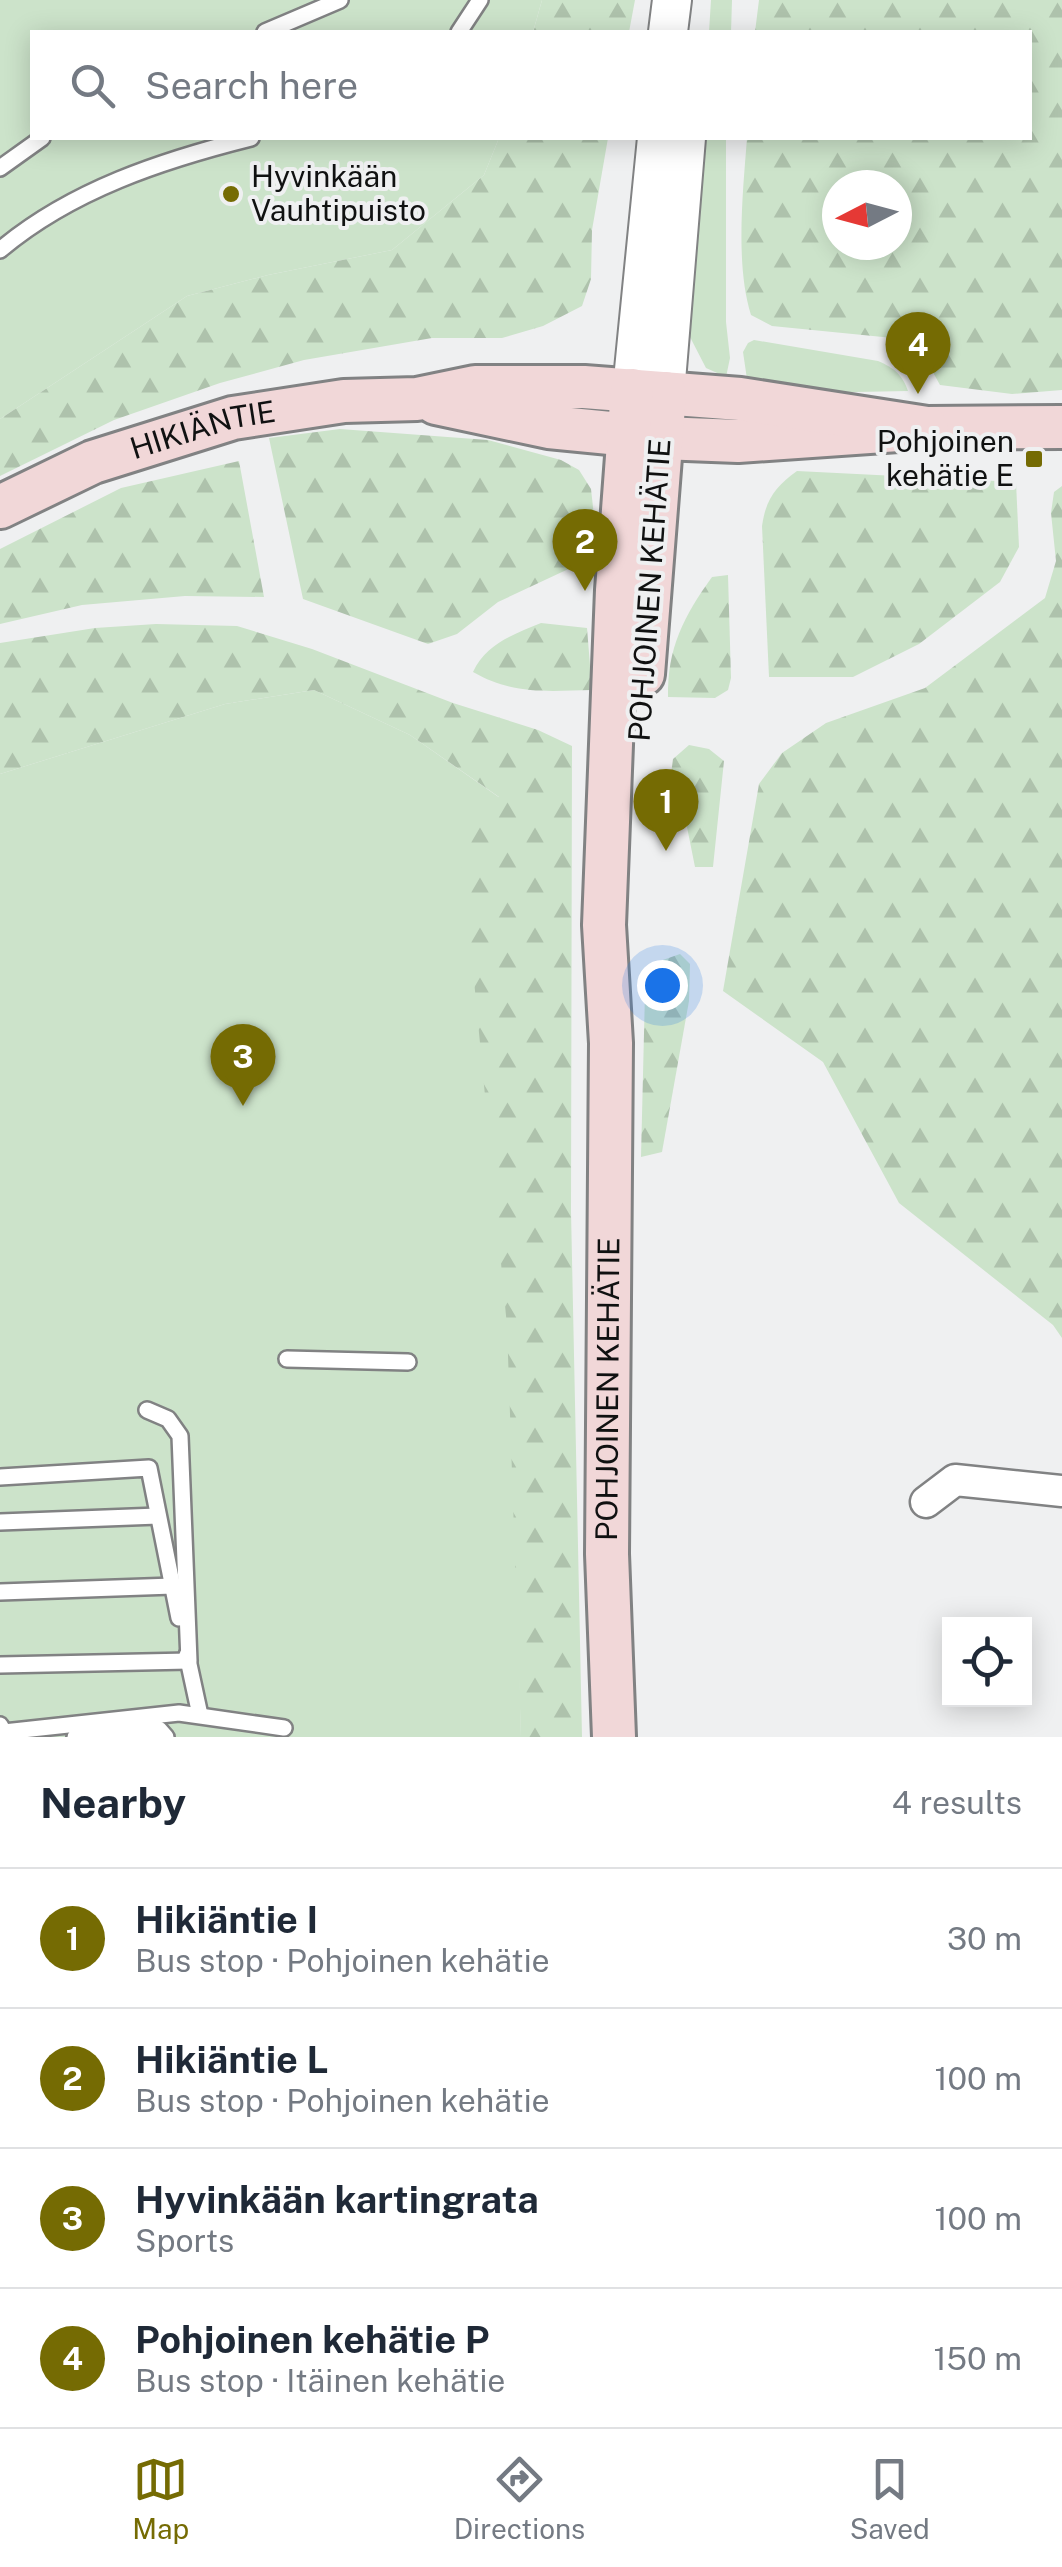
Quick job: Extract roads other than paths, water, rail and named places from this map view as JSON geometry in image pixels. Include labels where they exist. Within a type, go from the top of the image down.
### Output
[{"type":"main road","name":"HIKIÄNTIE","points":[[0,508],[93,462],[206,424],[303,406],[417,399],[476,387],[649,392],[750,400],[927,428]]},
{"type":"main road","name":"POHJOINEN KEHÄTIE","points":[[614,1737],[606,1554],[611,1043],[628,926],[649,569],[644,437],[649,392]]},
{"type":"main road","name":"HIKIÄNTIE","points":[[417,399],[502,419],[644,437],[738,440],[927,428]]},
{"type":"main road","points":[[927,428],[1062,427]]},
{"type":"street","points":[[668,30],[672,0]]},
{"type":"street","points":[[694,30],[697,0]]},
{"type":"street","name":"POHJOINEN KEHÄTIE","points":[[649,392],[658,140]]},
{"type":"street","name":"POHJOINEN KEHÄTIE","points":[[649,392],[686,140]]},
{"type":"street","points":[[926,1502],[955,1480],[1062,1491]]},
{"type":"lane","points":[[270,30],[339,0]]},
{"type":"lane","points":[[461,30],[480,0]]},
{"type":"lane","points":[[0,168],[39,140]]},
{"type":"lane","points":[[0,250],[70,204],[140,170],[243,140]]},
{"type":"lane","points":[[287,1360],[408,1362]]},
{"type":"lane","points":[[147,1410],[168,1419],[180,1436],[188,1661]]},
{"type":"lane","points":[[0,1477],[148,1468],[200,1715]]},
{"type":"lane","points":[[0,1522],[158,1516]]},
{"type":"lane","points":[[0,1592],[173,1586]]},
{"type":"lane","points":[[0,1665],[188,1661]]},
{"type":"lane","points":[[1,1730],[44,1732],[178,1713],[284,1728]]},
{"type":"lane","points":[[76,1737],[159,1728],[166,1737]]},
{"type":"place","name":"Hyvinkään Vauhtipuisto","points":[[231,194]]},
{"type":"place","name":"Pohjoinen kehätie P","points":[[918,394]]},
{"type":"place","name":"Pohjoinen kehätie E","points":[[1034,459]]},
{"type":"place","name":"Hikiäntie L","points":[[585,591]]},
{"type":"place","name":"Hikiäntie I","points":[[666,851]]},
{"type":"place","name":"Hyvinkään kartingrata","points":[[243,1106]]}]
